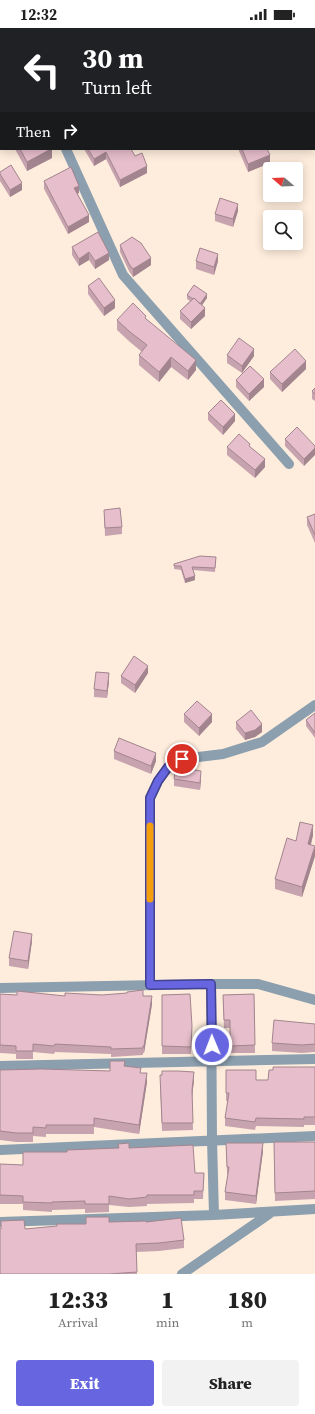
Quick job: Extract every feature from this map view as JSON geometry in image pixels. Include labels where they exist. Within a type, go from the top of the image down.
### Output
[{"type":"street","points":[[66,150],[123,275],[288,464]]},
{"type":"street","points":[[150,985],[150,798],[158,781],[171,763],[182,759],[223,754],[262,742],[315,705]]},
{"type":"street","points":[[211,984],[214,1216]]},
{"type":"street","points":[[2,987],[258,984],[315,1000]]},
{"type":"street","points":[[0,1066],[315,1059]]},
{"type":"street","points":[[0,1150],[315,1136]]},
{"type":"street","points":[[0,1222],[214,1216],[315,1209]]},
{"type":"street","points":[[182,1274],[272,1212]]},
{"type":"building","points":[[21,150],[49,150],[27,162]]},
{"type":"building","points":[[89,150],[132,150],[135,156],[142,153],[147,166],[120,180],[106,152],[94,159]]},
{"type":"building","points":[[242,150],[268,150],[270,155],[248,164]]},
{"type":"building","points":[[11,165],[22,183],[10,190],[0,172]]},
{"type":"building","points":[[71,167],[79,186],[74,188],[89,215],[68,227],[44,181]]},
{"type":"building","points":[[220,198],[238,204],[233,219],[215,214]]},
{"type":"building","points":[[98,232],[109,253],[95,261],[89,252],[79,259],[72,247]]},
{"type":"building","points":[[132,237],[141,243],[151,258],[133,269],[120,245]]},
{"type":"building","points":[[200,248],[218,254],[214,267],[196,261]]},
{"type":"building","points":[[99,278],[115,300],[104,308],[88,286]]},
{"type":"building","points":[[194,285],[207,294],[200,304],[194,298],[193,299],[187,295]]},
{"type":"building","points":[[194,298],[205,308],[191,322],[180,311]]},
{"type":"building","points":[[133,303],[146,316],[145,318],[196,360],[188,371],[171,357],[159,372],[139,355],[147,345],[117,320]]},
{"type":"building","points":[[239,338],[254,349],[242,366],[227,355]]},
{"type":"building","points":[[295,349],[306,361],[282,384],[270,372]]},
{"type":"building","points":[[250,366],[264,379],[249,394],[236,380]]},
{"type":"building","points":[[221,400],[235,414],[223,427],[208,413]]},
{"type":"building","points":[[297,427],[315,446],[315,448],[304,459],[285,439]]},
{"type":"building","points":[[239,434],[250,444],[249,446],[265,459],[255,470],[227,447]]},
{"type":"building","points":[[120,508],[122,527],[105,528],[104,510]]},
{"type":"building","points":[[315,514],[315,535],[307,517]]},
{"type":"building","points":[[200,556],[216,557],[215,568],[192,567],[195,576],[185,579],[181,566],[174,566],[174,564]]},
{"type":"building","points":[[134,656],[148,666],[135,685],[121,676]]},
{"type":"building","points":[[96,672],[109,673],[107,691],[94,689]]},
{"type":"building","points":[[197,701],[212,714],[199,728],[184,714]]},
{"type":"building","points":[[251,710],[262,724],[255,730],[245,733],[236,722]]},
{"type":"building","points":[[315,713],[315,733],[306,720]]},
{"type":"building","points":[[119,738],[156,753],[151,766],[114,751]]},
{"type":"building","points":[[176,767],[201,771],[200,783],[174,779]]},
{"type":"building","points":[[300,822],[313,825],[308,844],[315,846],[302,887],[275,879],[287,838],[296,841]]},
{"type":"building","points":[[14,931],[32,934],[28,961],[9,958]]},
{"type":"building","points":[[143,990],[143,996],[152,996],[143,1048],[111,1049],[111,1047],[33,1044],[33,1051],[16,1051],[16,1046],[0,1045],[0,994],[17,995],[17,991],[65,996],[65,993],[102,995]]},
{"type":"building","points":[[190,994],[192,1026],[191,1047],[162,1046],[162,995]]},
{"type":"building","points":[[254,994],[255,1045],[230,1046],[230,1020],[224,1020],[223,995]]},
{"type":"building","points":[[274,1020],[315,1024],[315,1044],[302,1045],[272,1043]]},
{"type":"building","points":[[110,1061],[125,1061],[124,1066],[141,1068],[140,1073],[147,1073],[139,1125],[94,1118],[94,1125],[46,1125],[46,1128],[33,1127],[33,1133],[0,1131],[0,1070],[42,1069],[110,1071]]},
{"type":"building","points":[[273,1067],[315,1067],[315,1117],[304,1117],[304,1119],[256,1118],[255,1122],[225,1118],[229,1093],[226,1093],[226,1070],[256,1070],[256,1080],[268,1080],[269,1070],[273,1070]]},
{"type":"building","points":[[162,1071],[194,1072],[192,1090],[193,1123],[162,1123],[160,1075],[162,1075]]},
{"type":"building","points":[[274,1142],[315,1142],[315,1191],[275,1193]]},
{"type":"building","points":[[129,1143],[129,1148],[193,1145],[195,1173],[204,1173],[203,1191],[194,1191],[194,1195],[147,1195],[147,1197],[129,1199],[109,1196],[109,1204],[85,1204],[85,1201],[52,1203],[23,1202],[23,1196],[0,1195],[0,1164],[23,1165],[23,1152],[67,1152],[67,1150],[119,1148],[118,1144]]},
{"type":"building","points":[[226,1143],[263,1143],[256,1196],[225,1192],[229,1167],[227,1167]]},
{"type":"building","points":[[86,1217],[109,1217],[109,1222],[146,1222],[181,1218],[184,1240],[136,1244],[137,1272],[109,1274],[0,1274],[1,1221],[24,1220],[25,1229],[57,1226],[57,1224],[86,1224]]},
{"type":"slow traffic","points":[[150,826],[150,899]]},
{"type":"route","points":[[182,759],[171,763],[158,781],[150,798],[150,985],[211,984],[212,1045]]}]
